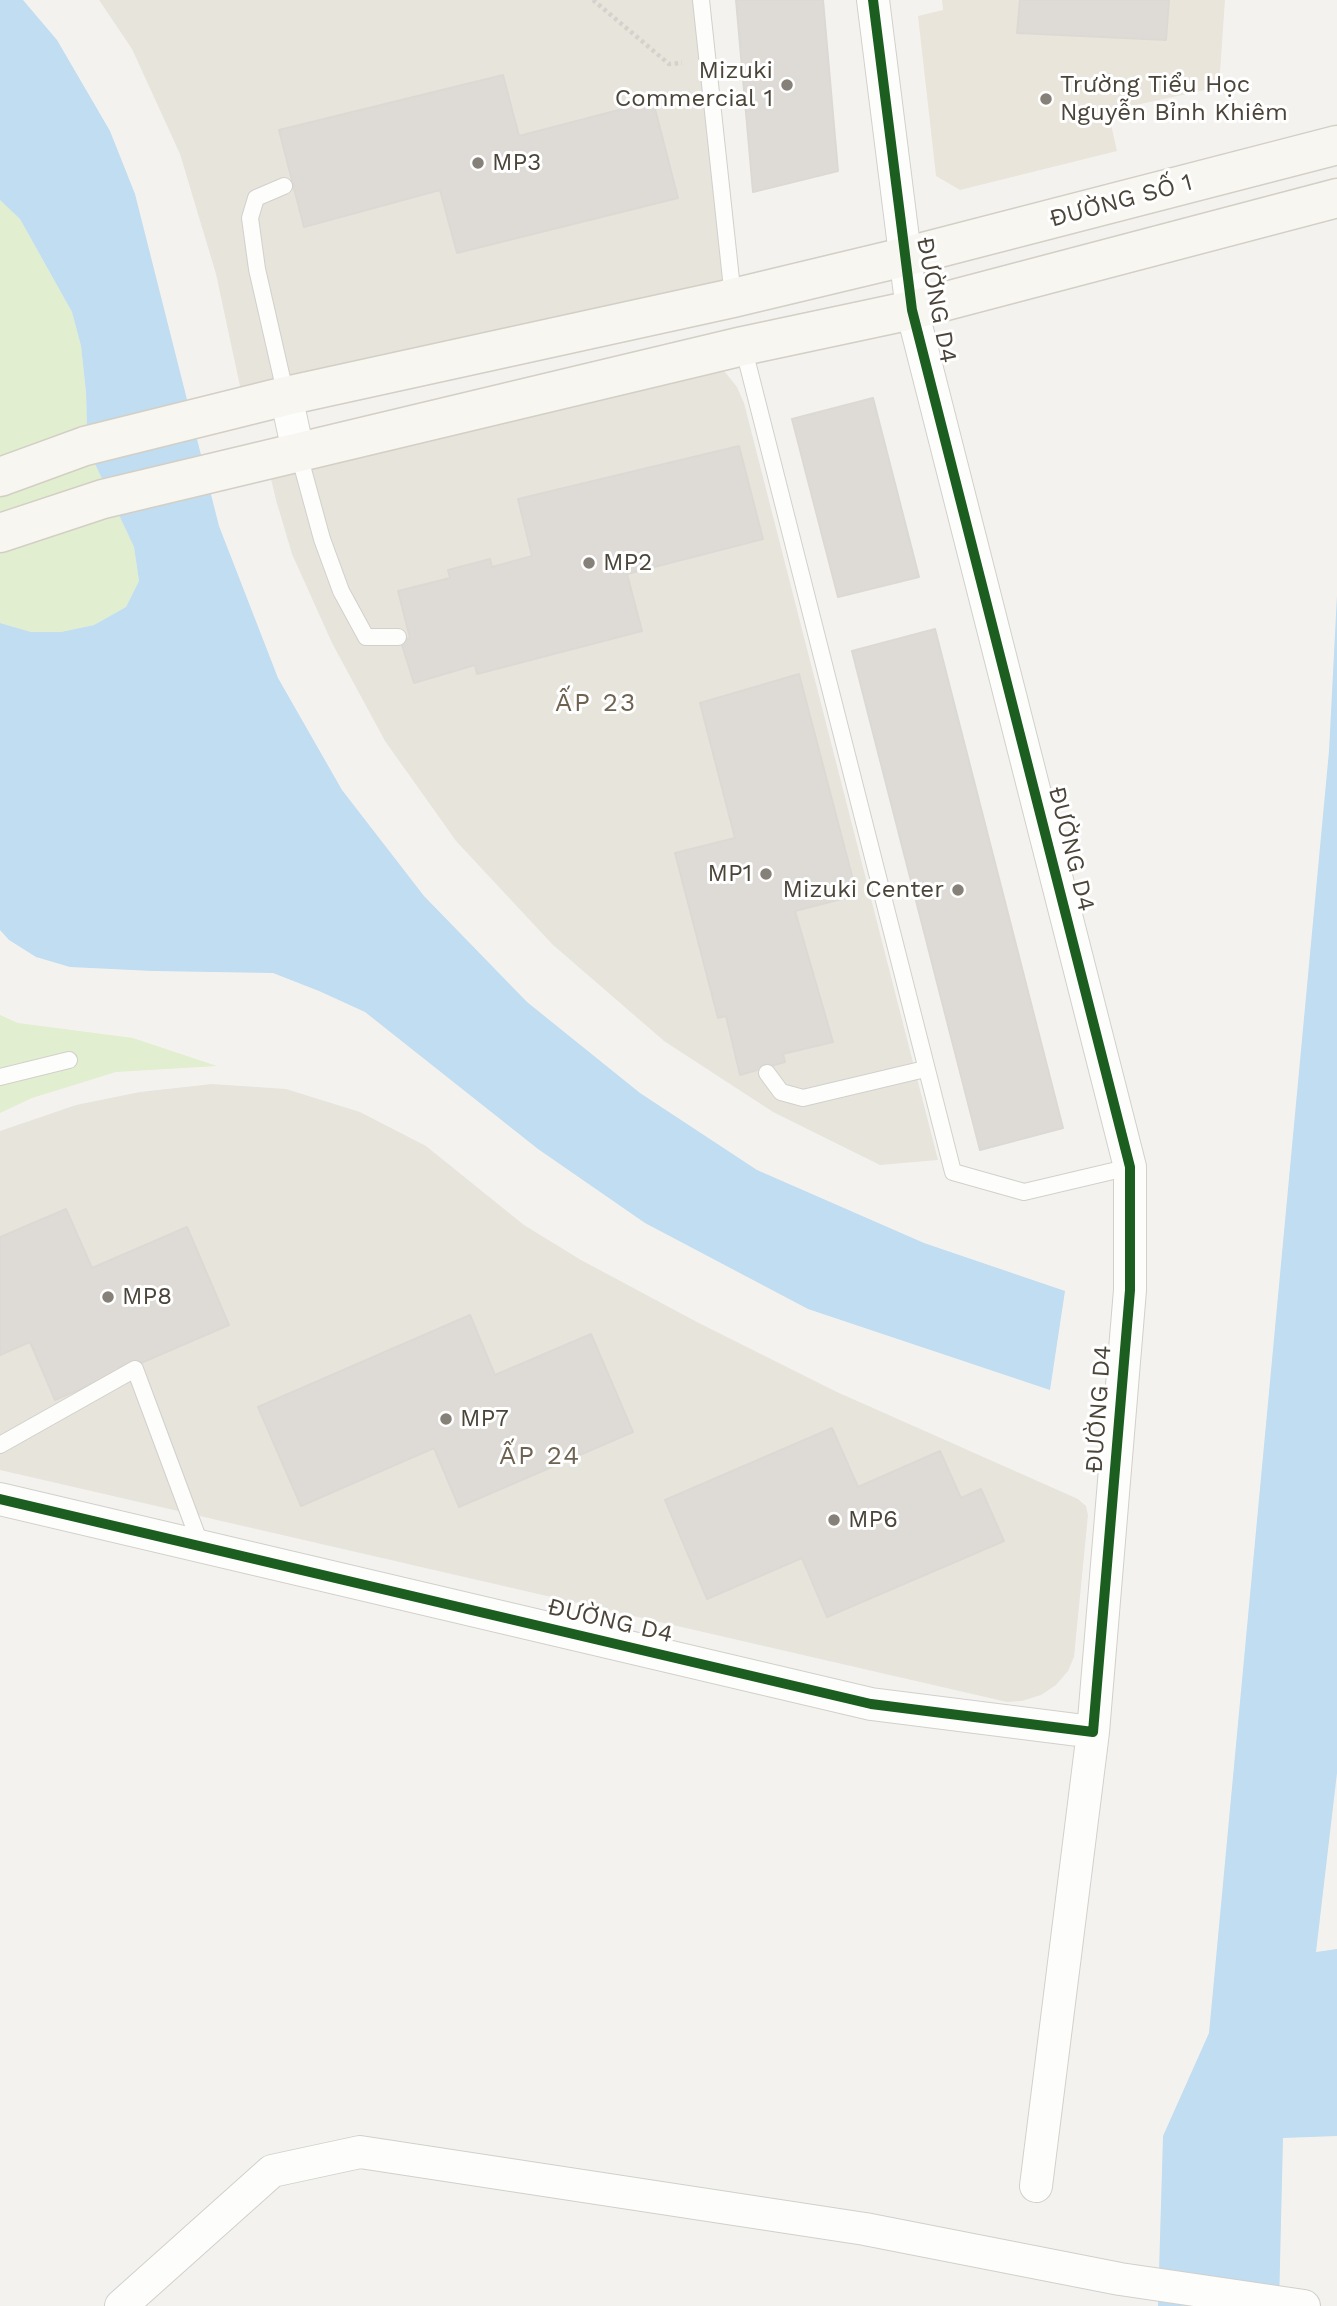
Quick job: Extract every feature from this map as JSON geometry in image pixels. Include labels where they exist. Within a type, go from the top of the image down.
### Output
[{"type":"street","name":"ĐƯỜNG D4","points":[[0,1499],[871,1704],[1093,1732],[1130,1290],[1130,1167],[912,310],[873,0]]},
{"type":"street","name":"ĐƯỜNG SỐ 1","points":[[0,477],[85,446],[286,396],[733,298],[904,257],[1337,145]]},
{"type":"street","points":[[0,533],[103,499],[743,346],[912,310],[1337,198]]},
{"type":"street","points":[[286,396],[298,451]]},
{"type":"street","points":[[1036,2186],[1093,1732]]},
{"type":"street","points":[[121,2306],[272,2171],[360,2152],[864,2229],[1120,2279],[1304,2306]]},
{"type":"lane","points":[[701,0],[733,298]]},
{"type":"lane","points":[[284,186],[256,198],[250,218],[257,270],[286,396]]},
{"type":"lane","points":[[743,346],[953,1172],[1024,1192],[1130,1167]]},
{"type":"lane","points":[[298,451],[322,539],[341,591],[366,637],[398,637]]},
{"type":"lane","points":[[0,1077],[69,1060]]},
{"type":"lane","points":[[767,1073],[781,1093],[803,1098],[925,1069]]},
{"type":"lane","points":[[3,1440],[135,1369],[201,1546]]},
{"type":"path","points":[[593,0],[669,64],[708,61]]},
{"type":"shaded area","points":[[99,0],[698,0],[726,280],[241,391],[216,274],[180,154],[132,49]]},
{"type":"shaded area","name":"Trường Tiểu Học Nguyễn Bỉnh Khiêm","points":[[942,0],[1225,0],[1219,87],[1108,111],[1117,151],[960,190],[936,176],[918,16],[943,10]]},
{"type":"shaded area","points":[[725,372],[737,387],[744,403],[938,1160],[880,1165],[773,1112],[664,1041],[552,944],[456,841],[385,741],[332,643],[292,554],[276,500],[271,479],[697,373]]},
{"type":"shaded area","points":[[212,1084],[286,1089],[360,1112],[426,1146],[524,1225],[581,1260],[837,1392],[1078,1499],[1086,1506],[1088,1515],[1074,1657],[1068,1671],[1056,1685],[1041,1695],[1007,1702],[0,1470],[0,1131],[76,1105],[140,1092]]},
{"type":"green space","points":[[0,200],[20,219],[72,312],[81,346],[87,428],[96,466],[134,547],[139,581],[126,607],[94,625],[61,632],[31,632],[0,623]]},
{"type":"green space","points":[[0,1015],[18,1023],[133,1038],[217,1066],[116,1072],[32,1098],[0,1113]]},
{"type":"water","points":[[0,0],[23,0],[57,40],[110,131],[135,194],[219,526],[278,678],[342,790],[424,896],[527,1002],[640,1093],[757,1170],[924,1243],[1065,1291],[1050,1390],[808,1309],[645,1223],[538,1149],[365,1012],[319,991],[273,973],[70,967],[36,957],[9,940],[0,930],[0,623],[31,632],[61,632],[94,625],[126,607],[139,581],[134,547],[96,466],[87,428],[81,346],[72,312],[20,219],[0,200]]},
{"type":"water","points":[[1337,595],[1337,1773],[1316,1952],[1337,1949],[1337,2136],[1283,2138],[1279,2306],[1158,2306],[1163,2136],[1209,2033],[1329,751]]},
{"type":"building","name":"Mizuki Commercial 1","points":[[736,0],[823,0],[838,171],[753,192]]},
{"type":"building","points":[[1020,0],[1169,0],[1166,40],[1017,33]]},
{"type":"building","name":"MP3","points":[[503,75],[519,136],[653,101],[678,198],[457,253],[440,190],[304,227],[279,130]]},
{"type":"building","points":[[873,398],[919,577],[838,597],[792,419]]},
{"type":"building","name":"MP2","points":[[739,446],[763,539],[627,574],[642,631],[477,674],[475,665],[414,683],[401,642],[410,638],[398,591],[450,578],[448,570],[490,559],[492,567],[532,556],[518,499]]},
{"type":"building","name":"Mizuki Center","points":[[935,629],[1063,1128],[980,1150],[852,651]]},
{"type":"building","name":"MP1","points":[[799,674],[857,895],[795,911],[833,1042],[783,1054],[785,1062],[740,1075],[726,1016],[718,1018],[675,853],[735,838],[700,703]]},
{"type":"building","name":"MP8","points":[[66,1209],[92,1268],[187,1227],[229,1325],[55,1400],[30,1342],[0,1355],[0,1237]]},
{"type":"building","name":"MP7","points":[[470,1315],[495,1375],[591,1334],[633,1432],[459,1507],[434,1448],[301,1506],[258,1407]]},
{"type":"building","name":"MP6","points":[[832,1428],[858,1487],[940,1451],[961,1498],[981,1489],[1004,1541],[827,1617],[802,1558],[707,1599],[665,1500]]},
{"type":"cycle path","points":[[0,1499],[871,1704],[1093,1732],[1130,1290],[1130,1167],[912,310],[873,0]]},
{"type":"place","name":"Mizuki Commercial 1","points":[[787,85]]},
{"type":"place","name":"Trường Tiểu Học Nguyễn Bỉnh Khiêm","points":[[1046,99]]},
{"type":"place","name":"MP3","points":[[478,163]]},
{"type":"place","name":"MP2","points":[[589,563]]},
{"type":"place","name":"MP1","points":[[766,874]]},
{"type":"place","name":"Mizuki Center","points":[[958,890]]},
{"type":"place","name":"MP8","points":[[108,1297]]},
{"type":"place","name":"MP7","points":[[446,1419]]},
{"type":"place","name":"MP6","points":[[834,1520]]},
{"type":"district","name":"ẤP 23","points":[[596,703]]},
{"type":"district","name":"ẤP 24","points":[[540,1456]]}]
